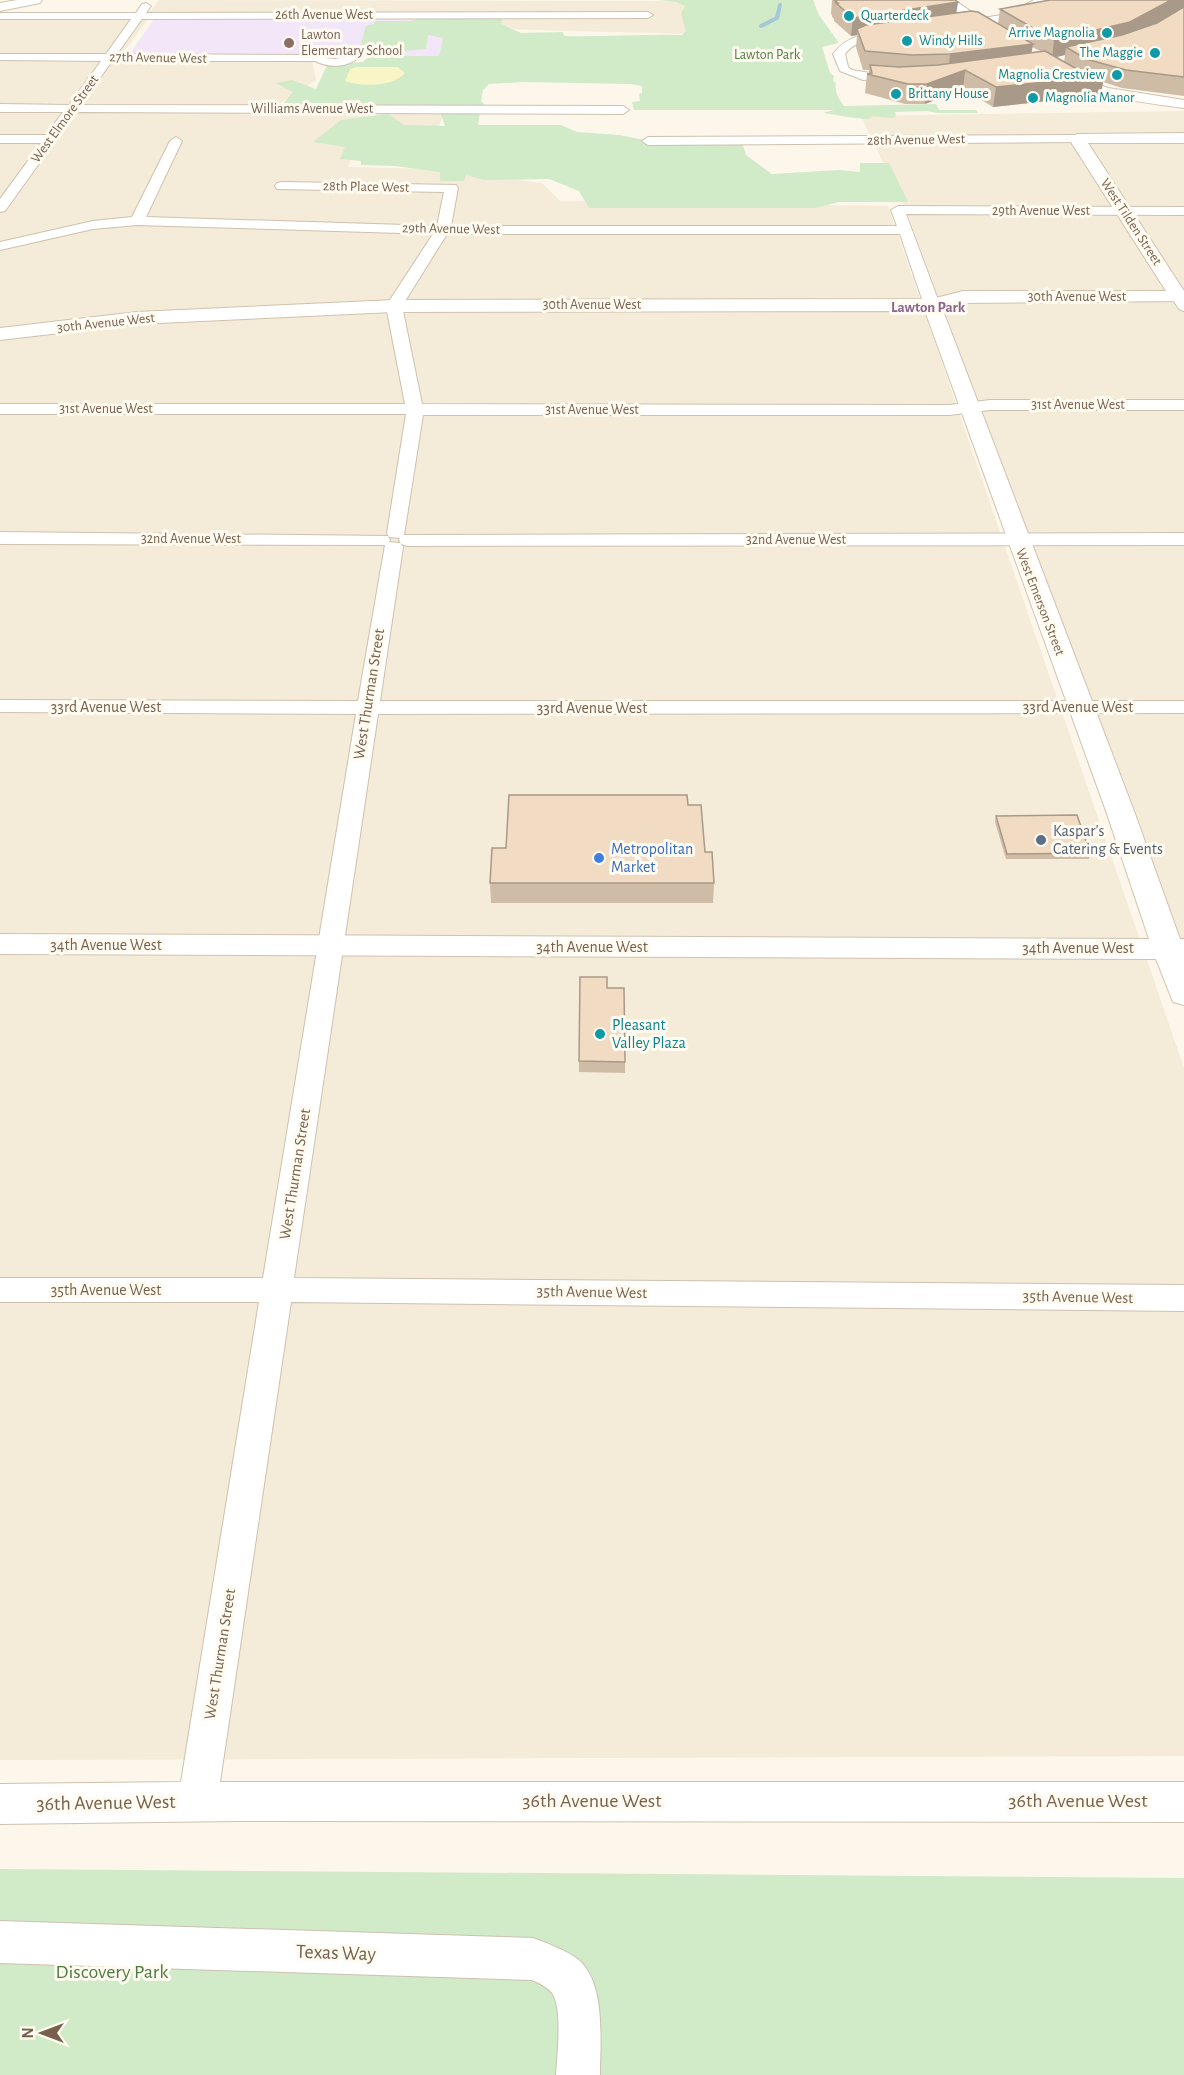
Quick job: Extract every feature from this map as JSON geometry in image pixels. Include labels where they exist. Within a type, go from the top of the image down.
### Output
[{"type":"street","points":[[0,7],[36,0]]},
{"type":"street","name":"West Elmore Street","points":[[0,208],[150,0]]},
{"type":"street","points":[[946,0],[1011,42]]},
{"type":"street","points":[[941,27],[1023,14],[1041,0]]},
{"type":"street","points":[[161,15],[218,4]]},
{"type":"street","name":"26th Avenue West","points":[[0,16],[482,10],[648,15]]},
{"type":"street","points":[[907,32],[861,38],[843,47],[839,54],[843,67],[848,72],[872,78],[915,81]]},
{"type":"street","name":"27th Avenue West","points":[[0,57],[317,58]]},
{"type":"street","points":[[1055,63],[1069,78],[1088,86],[1120,94],[1184,104]]},
{"type":"street","name":"Williams Avenue West","points":[[0,108],[623,110]]},
{"type":"street","name":"28th Avenue West","points":[[648,141],[1184,138]]},
{"type":"street","points":[[0,139],[49,139]]},
{"type":"street","name":"West Tilden Street","points":[[1077,139],[1182,300]]},
{"type":"street","points":[[137,221],[176,141]]},
{"type":"street","name":"28th Place West","points":[[282,186],[451,188],[443,230]]},
{"type":"street","name":"29th Avenue West","points":[[898,210],[1184,211]]},
{"type":"street","name":"West Emerson Street","points":[[898,210],[1017,540],[1120,811],[1176,949],[1184,994]]},
{"type":"street","name":"29th Avenue West","points":[[0,246],[93,225],[137,221],[443,230],[905,230]]},
{"type":"street","points":[[394,306],[443,230]]},
{"type":"street","name":"30th Avenue West","points":[[0,334],[137,318],[394,306],[932,305],[963,297],[1182,300]]},
{"type":"street","name":"West Thurman Street","points":[[197,1802],[415,410],[394,306]]},
{"type":"street","name":"31st Avenue West","points":[[0,409],[949,410],[990,405],[1184,405]]},
{"type":"street","name":"32nd Avenue West","points":[[0,538],[1184,539]]},
{"type":"street","name":"33rd Avenue West","points":[[0,706],[1184,707]]},
{"type":"street","name":"34th Avenue West","points":[[0,944],[1176,949]]},
{"type":"street","name":"35th Avenue West","points":[[0,1290],[277,1290],[1184,1298]]},
{"type":"street","name":"36th Avenue West","points":[[0,1804],[1184,1802]]},
{"type":"street","name":"Texas Way","points":[[0,1942],[217,1948],[493,1960],[533,1959],[547,1965],[568,1980],[578,2003],[578,2075]]},
{"type":"shaded area","points":[[159,0],[683,1],[690,34],[496,29],[496,12],[149,13]]},
{"type":"shaded area","points":[[0,18],[148,19],[119,59],[312,61],[316,80],[276,106],[0,105]]},
{"type":"shaded area","name":"Lawton Elementary School","points":[[154,19],[448,19],[439,56],[369,56],[356,50],[327,50],[309,56],[129,55]]},
{"type":"shaded area","points":[[0,111],[445,112],[437,130],[360,130],[348,167],[432,169],[542,183],[560,201],[888,206],[1184,1068],[1184,1756],[0,1760]]},
{"type":"shaded area","points":[[1184,111],[1184,964],[908,215],[861,116]]},
{"type":"green space","name":"Lawton Park","points":[[657,0],[813,0],[819,15],[839,43],[822,47],[830,73],[834,76],[837,95],[844,106],[936,104],[939,110],[976,110],[978,113],[895,112],[896,116],[893,118],[871,116],[872,118],[868,119],[823,113],[834,110],[634,110],[632,102],[640,101],[639,94],[642,93],[642,86],[524,82],[489,84],[483,90],[481,101],[485,105],[481,105],[478,125],[561,125],[577,132],[619,135],[660,143],[743,145],[746,155],[772,174],[839,170],[860,172],[860,163],[889,163],[908,202],[839,202],[815,208],[589,208],[579,191],[549,179],[484,180],[466,175],[464,181],[440,181],[440,172],[395,166],[361,165],[361,161],[340,159],[345,147],[313,142],[341,120],[388,114],[404,125],[445,126],[441,107],[294,107],[283,104],[293,92],[276,83],[292,80],[316,89],[327,65],[363,62],[369,56],[439,56],[443,38],[428,35],[426,49],[392,52],[359,50],[366,26],[374,24],[375,21],[410,21],[433,16],[502,19],[501,24],[521,33],[563,32],[564,36],[682,35],[686,31],[681,14],[685,6],[677,2]]},
{"type":"green space","name":"Discovery Park","points":[[0,1869],[1184,1878],[1184,2075],[0,2075]]},
{"type":"sand","points":[[398,67],[405,73],[400,78],[385,83],[359,84],[345,81],[350,69]]},
{"type":"building","points":[[834,0],[955,0],[958,2],[853,18]]},
{"type":"building","points":[[1050,0],[1171,0],[1130,22],[1054,40],[1000,9]]},
{"type":"building","points":[[1184,7],[1184,77],[1126,70],[1086,59],[1066,47],[1122,35],[1157,23]]},
{"type":"building","points":[[971,11],[978,12],[1033,44],[950,54],[912,55],[865,51],[857,29],[866,25]]},
{"type":"building","points":[[1045,51],[1075,68],[1104,76],[996,87],[965,70],[927,84],[908,84],[867,74],[872,73],[870,65],[899,67],[938,65]]},
{"type":"building","name":"Metropolitan Market","points":[[509,795],[687,795],[688,805],[701,805],[705,852],[712,852],[714,883],[490,883],[492,848],[506,848]]},
{"type":"building","name":"Kaspar's Catering & Events","points":[[1077,815],[1090,853],[1007,854],[996,816]]},
{"type":"building","name":"Pleasant Valley Plaza","points":[[580,977],[607,977],[607,988],[624,988],[625,1062],[579,1061]]},
{"type":"waterway","points":[[761,26],[777,18],[780,5]]},
{"type":"place","name":"Quarterdeck","points":[[849,16]]},
{"type":"place","name":"Arrive Magnolia","points":[[1107,33]]},
{"type":"place","name":"Windy Hills","points":[[907,41]]},
{"type":"place","name":"Lawton Elementary School","points":[[289,43]]},
{"type":"place","name":"The Maggie","points":[[1155,53]]},
{"type":"place","name":"Magnolia Crestview","points":[[1117,75]]},
{"type":"place","name":"Brittany House","points":[[896,94]]},
{"type":"place","name":"Magnolia Manor","points":[[1033,98]]},
{"type":"place","name":"Kaspar's Catering & Events","points":[[1041,840]]},
{"type":"place","name":"Metropolitan Market","points":[[599,858]]},
{"type":"place","name":"Pleasant Valley Plaza","points":[[600,1034]]},
{"type":"district","name":"Lawton Park","points":[[928,307]]}]
